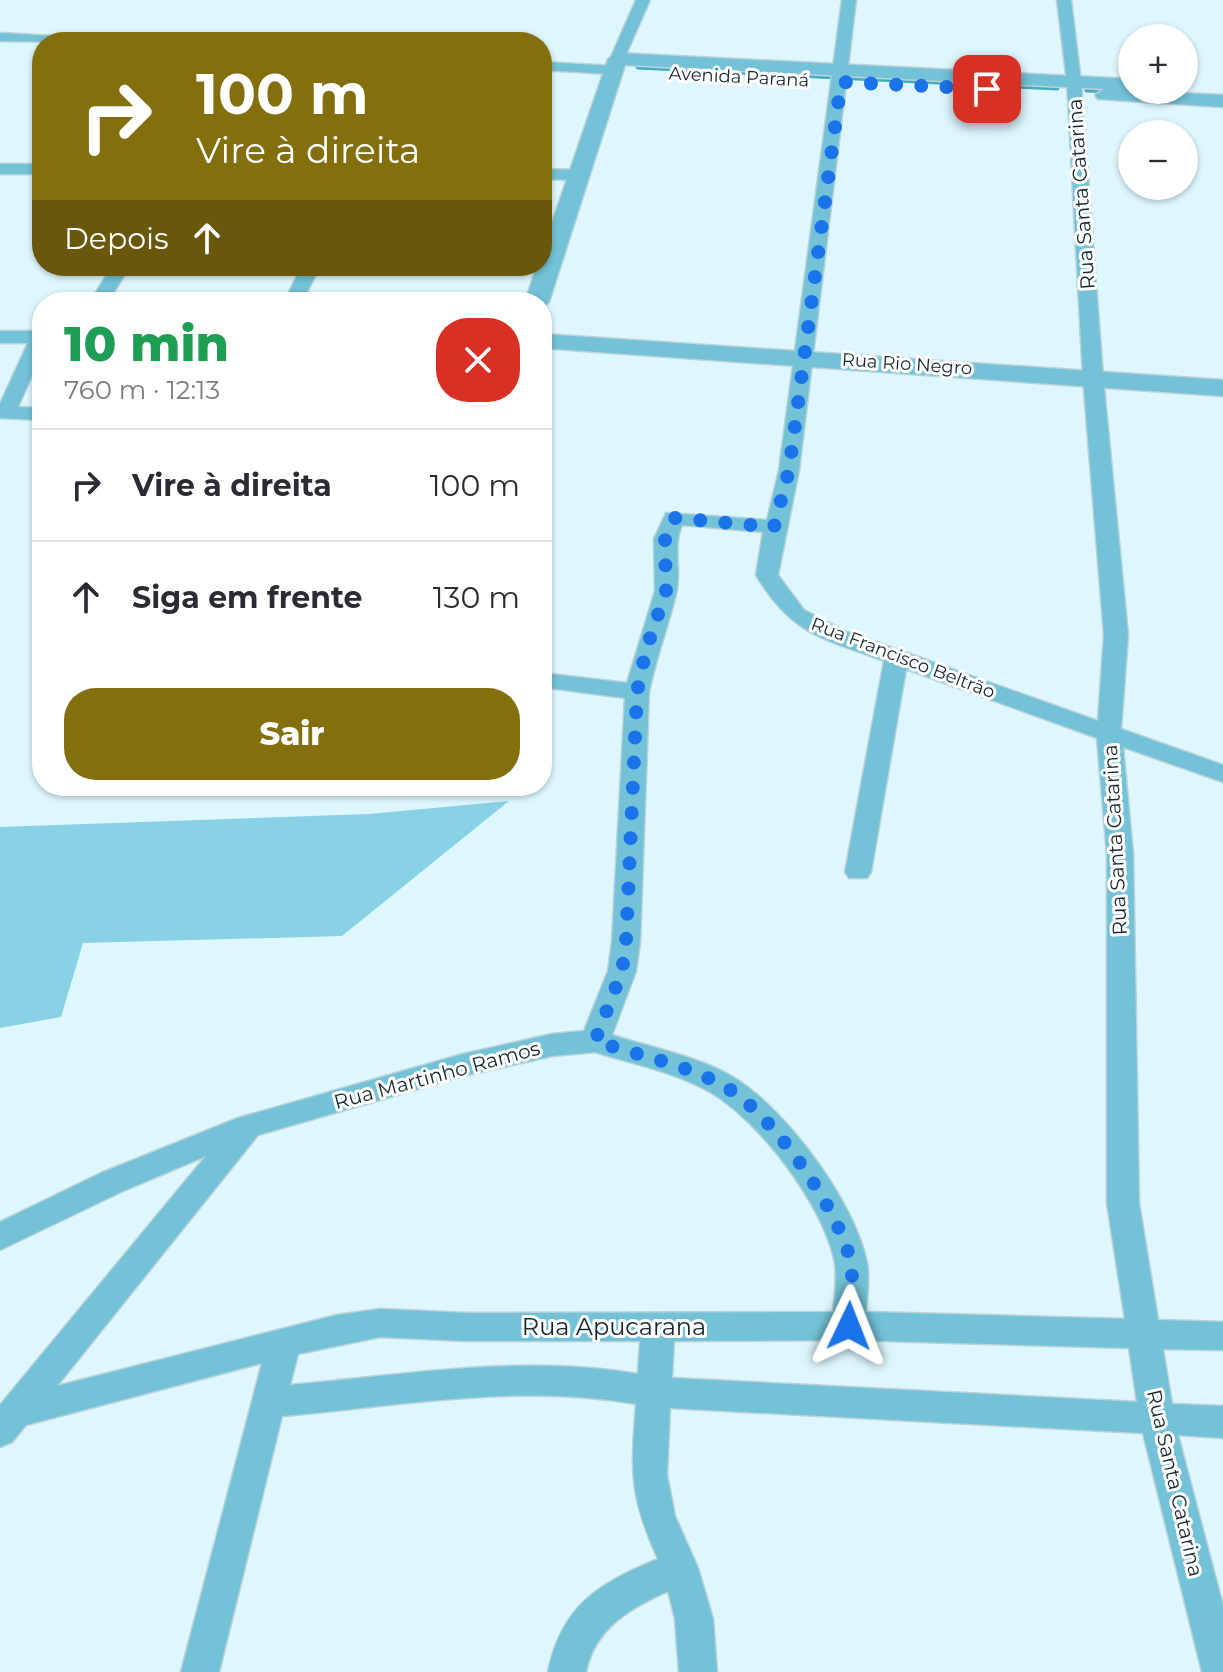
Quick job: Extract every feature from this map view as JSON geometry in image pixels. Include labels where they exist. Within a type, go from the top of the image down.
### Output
[{"type":"street","points":[[552,257],[615,64],[643,0]]},
{"type":"street","name":"Rua Francisco Beltrão","points":[[849,0],[789,470],[774,527],[767,575],[783,601],[812,625],[896,659],[1223,774]]},
{"type":"street","name":"Rua Santa Catarina","points":[[1064,0],[1074,88],[1093,377],[1116,635],[1109,733],[1120,854],[1123,1203],[1155,1410],[1221,1672]]},
{"type":"street","points":[[0,37],[32,39]]},
{"type":"street","name":"Avenida Paraná","points":[[552,66],[615,64],[841,75],[1074,88],[1223,101]]},
{"type":"street","name":"Avenida Paraná","points":[[1074,88],[1118,86]]},
{"type":"street","points":[[1198,89],[1223,90]]},
{"type":"street","points":[[0,184],[6,169],[32,169]]},
{"type":"street","points":[[552,174],[579,175]]},
{"type":"street","points":[[0,337],[32,337]]},
{"type":"street","name":"Rua Rio Negro","points":[[552,342],[1223,388]]},
{"type":"street","points":[[32,355],[3,412],[32,413]]},
{"type":"street","points":[[774,527],[674,518],[665,539],[666,591],[646,650],[637,692],[626,942],[622,971],[595,1041],[722,1085],[766,1122],[819,1191],[838,1226],[851,1262],[849,1326]]},
{"type":"street","points":[[858,872],[896,659]]},
{"type":"street","points":[[552,681],[637,692]]},
{"type":"street","name":"Rua Martinho Ramos","points":[[0,1237],[112,1182],[249,1126],[463,1065],[552,1045],[595,1041]]},
{"type":"street","points":[[8,1421],[249,1126]]},
{"type":"street","name":"Rua Apucarana","points":[[8,1421],[337,1329],[380,1323],[467,1327],[849,1326],[1146,1344],[1223,1336]]},
{"type":"street","points":[[658,1327],[649,1475],[657,1517],[680,1568],[694,1619],[698,1672]]},
{"type":"street","points":[[200,1672],[283,1346]]},
{"type":"street","points":[[271,1402],[515,1380],[587,1380],[654,1392],[1155,1410],[1223,1422]]},
{"type":"street","points":[[567,1672],[568,1655],[584,1625],[615,1596],[680,1568]]},
{"type":"shaded area","points":[[509,801],[342,936],[83,943],[61,1017],[0,1028],[0,827],[369,814]]},
{"type":"waterway","points":[[638,67],[1057,88]]},
{"type":"waterway","points":[[1087,90],[1110,91]]},
{"type":"route","points":[[849,1326],[851,1262],[838,1226],[819,1191],[766,1122],[746,1101],[722,1085],[595,1041],[622,971],[626,942],[637,692],[646,650],[666,591],[668,563],[665,539],[674,518],[774,527],[789,470],[841,82],[987,89]]}]
